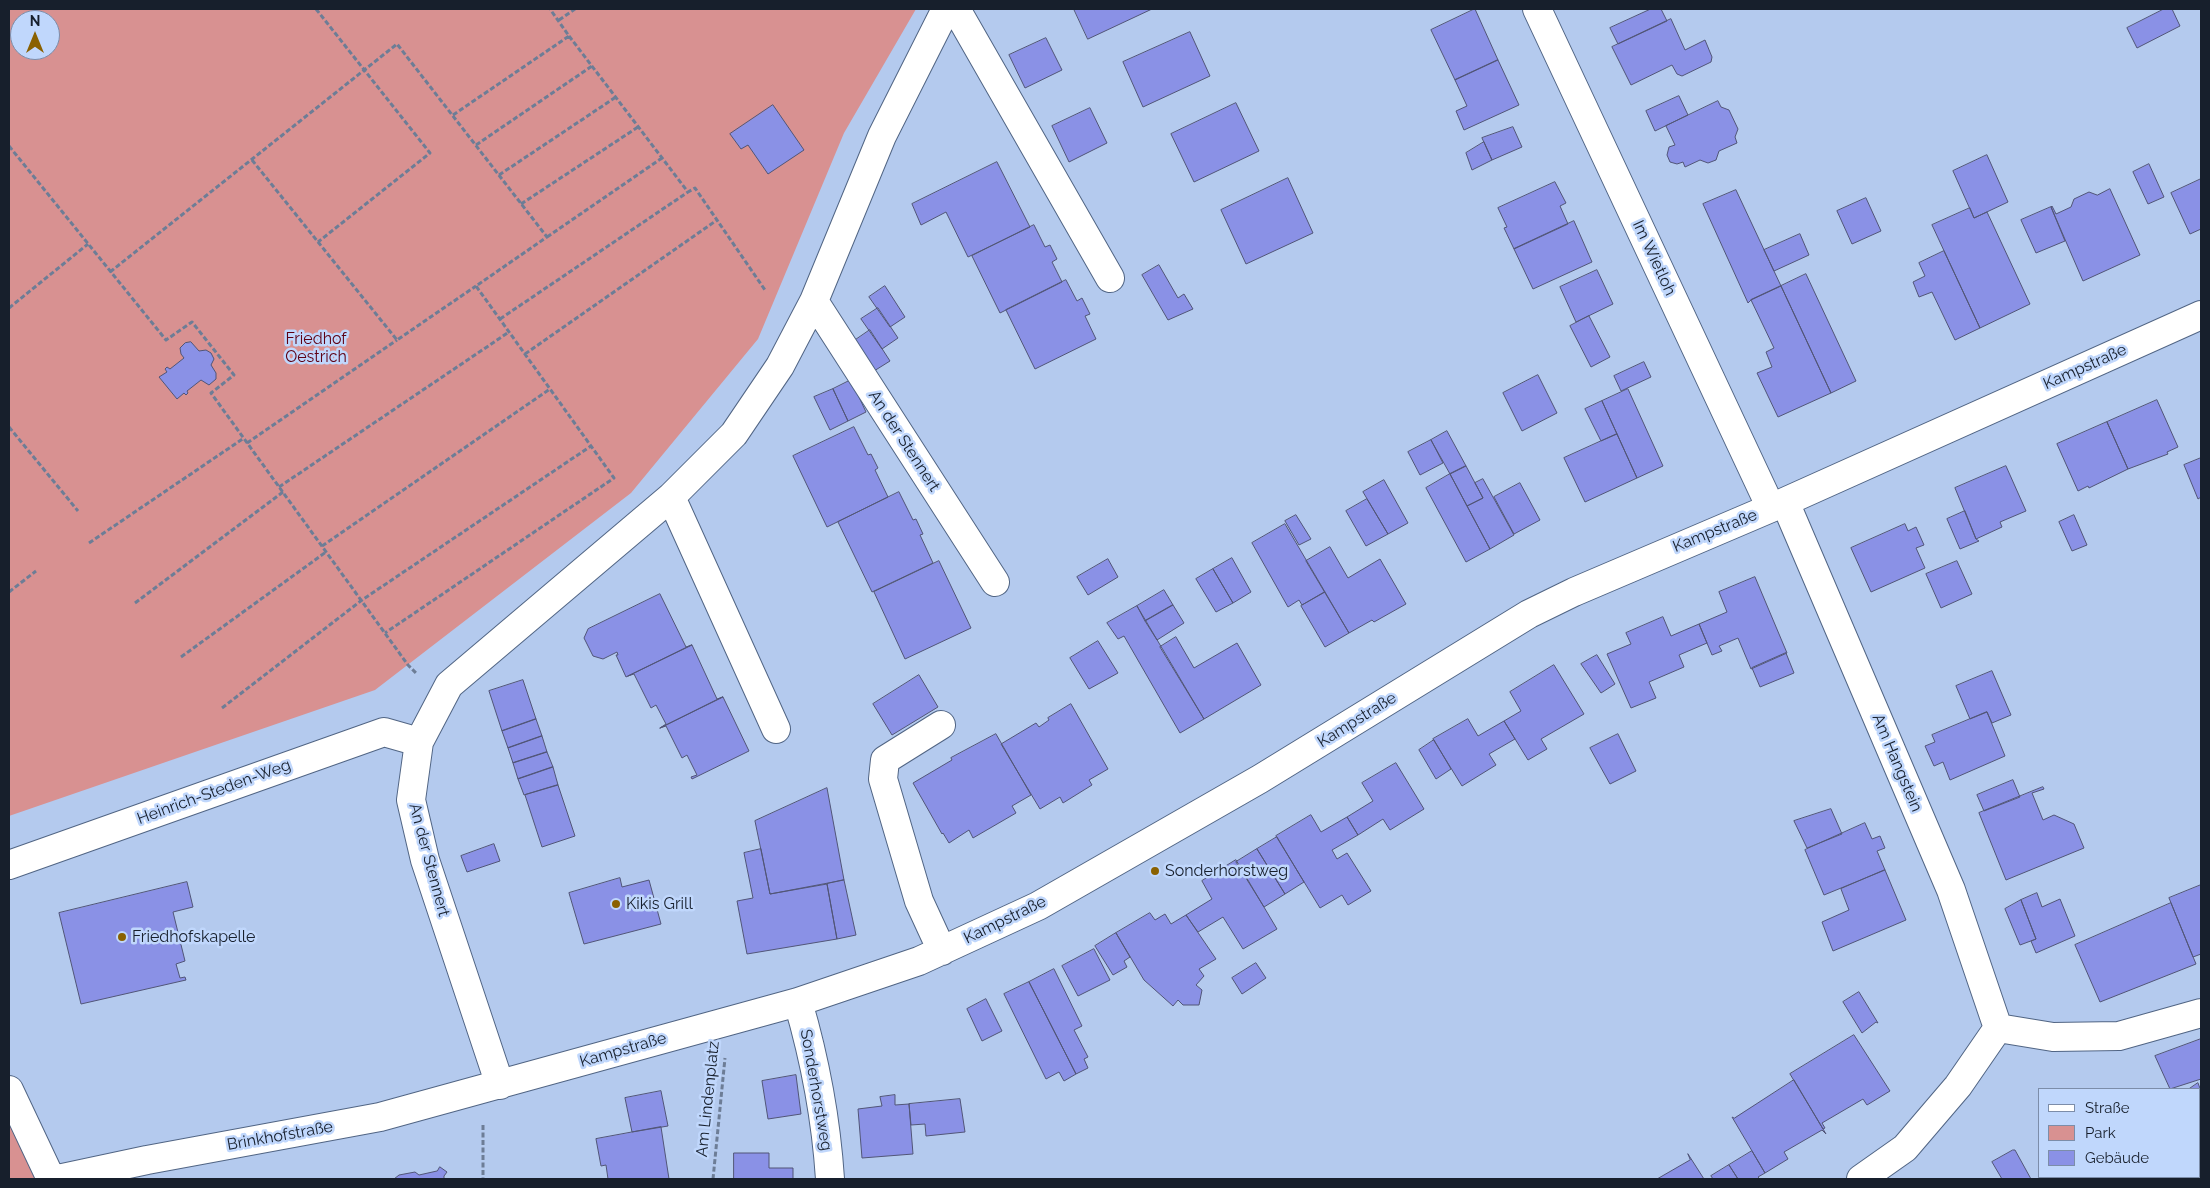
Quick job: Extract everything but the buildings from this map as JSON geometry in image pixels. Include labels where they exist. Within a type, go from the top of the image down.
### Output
[{"type":"street","name":"An der Stennert","points":[[491,1087],[428,869],[411,800],[420,742],[449,686],[671,497],[734,434],[780,366],[814,301],[882,136],[946,9]]},
{"type":"street","points":[[956,9],[1110,278]]},
{"type":"street","name":"Im Wietloh","points":[[1537,9],[1778,505]]},
{"type":"street","name":"An der Stennert","points":[[814,301],[995,582]]},
{"type":"street","name":"Kampstraße","points":[[491,1087],[798,1002],[919,962],[1038,906],[1260,779],[1530,614],[1629,568],[1778,505],[2201,315]]},
{"type":"street","points":[[671,497],[776,729]]},
{"type":"street","name":"Am Hangstein","points":[[1778,505],[1951,890],[1998,1028]]},
{"type":"street","points":[[941,725],[884,760],[883,779],[919,901],[942,951]]},
{"type":"street","name":"Heinrich-Steden-Weg","points":[[9,865],[384,732],[420,742]]},
{"type":"street","name":"Sonderhorstweg","points":[[798,1002],[812,1053],[826,1127],[830,1179]]},
{"type":"street","points":[[1861,1179],[1905,1148],[1958,1086],[1998,1028],[2053,1037],[2120,1036],[2201,1013]]},
{"type":"street","name":"Brinkhofstraße","points":[[58,1179],[147,1160],[380,1117],[491,1087]]},
{"type":"street","points":[[9,1090],[51,1179]]},
{"type":"path","points":[[316,9],[430,154],[318,242]]},
{"type":"path","points":[[550,9],[688,192]]},
{"type":"path","points":[[559,20],[575,9]]},
{"type":"path","points":[[453,115],[569,36]]},
{"type":"path","points":[[110,272],[397,44],[547,236]]},
{"type":"path","points":[[476,146],[592,66]]},
{"type":"path","points":[[499,175],[616,97]]},
{"type":"path","points":[[521,204],[638,127]]},
{"type":"path","points":[[9,146],[166,340],[192,322],[216,352],[234,375],[211,393],[408,665],[442,699]]},
{"type":"path","points":[[247,443],[662,158]]},
{"type":"path","points":[[252,160],[397,340]]},
{"type":"path","points":[[500,319],[695,188],[765,290]]},
{"type":"path","points":[[525,354],[717,220]]},
{"type":"path","points":[[9,308],[88,244]]},
{"type":"path","points":[[386,633],[614,478],[476,286]]},
{"type":"path","points":[[279,487],[509,332]]},
{"type":"path","points":[[322,546],[550,389]]},
{"type":"path","points":[[9,427],[78,511]]},
{"type":"path","points":[[89,543],[244,438]]},
{"type":"path","points":[[222,708],[362,600],[590,446]]},
{"type":"path","points":[[135,603],[283,492]]},
{"type":"path","points":[[181,657],[326,552]]},
{"type":"path","points":[[9,592],[36,571]]},
{"type":"path","name":"Am Lindenplatz","points":[[713,1179],[728,1020]]},
{"type":"path","points":[[483,1179],[491,1087]]},
{"type":"green space","name":"Friedhof Oestrich","points":[[9,9],[916,9],[844,133],[758,339],[631,493],[375,690],[9,816]]},
{"type":"green space","points":[[9,1099],[43,1179],[9,1179]]},
{"type":"place","name":"Sonderhorstweg","points":[[1155,871]]},
{"type":"place","name":"Kikis Grill","points":[[616,904]]},
{"type":"place","name":"Friedhofskapelle","points":[[122,937]]}]
